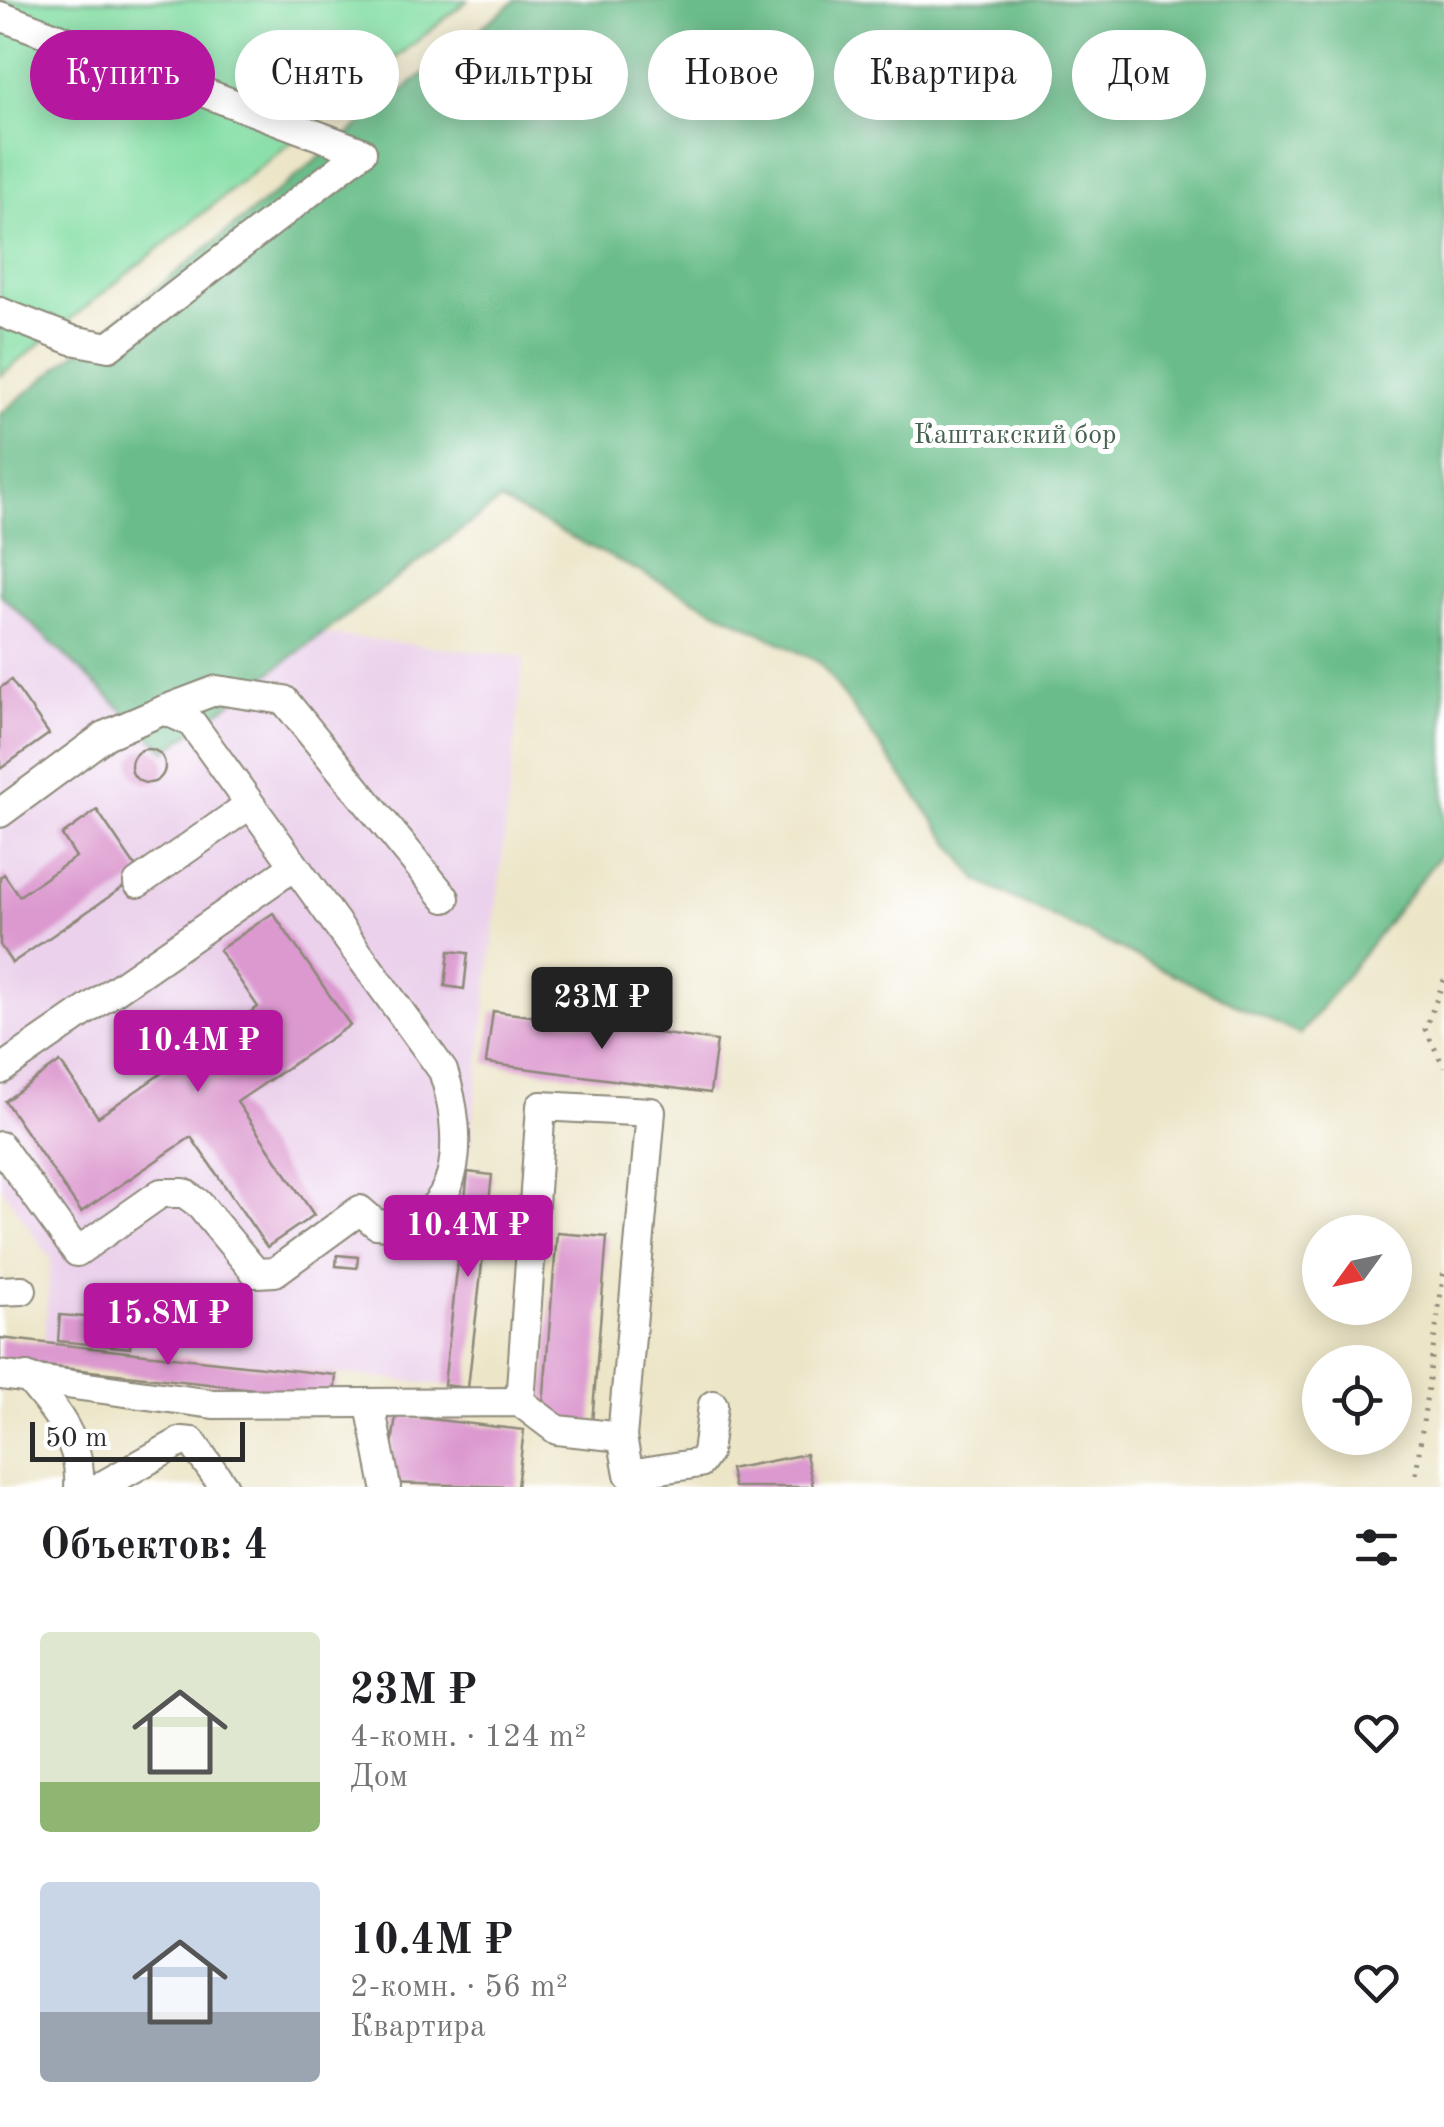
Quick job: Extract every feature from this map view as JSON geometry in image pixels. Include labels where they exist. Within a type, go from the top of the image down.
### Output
[{"type":"lane","points":[[0,16],[362,152],[108,347],[72,340],[0,312]]},
{"type":"lane","points":[[0,812],[106,735],[164,710],[217,690],[284,700],[444,898]]},
{"type":"lane","points":[[0,1146],[78,1252],[161,1193],[184,1193],[198,1204],[256,1273],[275,1272],[360,1210],[376,1224],[400,1226],[438,1204],[449,1185],[458,1129],[443,1071],[190,722],[164,710]]},
{"type":"lane","points":[[138,883],[249,804]]},
{"type":"lane","points":[[0,1070],[293,867]]},
{"type":"lane","points":[[520,1402],[541,1106],[651,1112],[622,1437],[628,1474],[700,1462],[708,1453],[713,1405]]},
{"type":"lane","points":[[13,1376],[212,1404],[520,1402],[557,1430],[622,1437]]},
{"type":"lane","points":[[13,1376],[58,1413],[73,1442],[79,1487]]},
{"type":"lane","points":[[370,1405],[386,1487]]},
{"type":"lane","points":[[100,1487],[182,1441],[192,1442],[224,1487]]},
{"type":"path","points":[[1444,980],[1426,1029],[1444,1066]]},
{"type":"path","points":[[1416,1474],[1444,1270]]},
{"type":"shaded area","points":[[0,571],[39,602],[524,657],[444,1385],[44,1341],[51,1260],[0,1185]]},
{"type":"green space","points":[[0,0],[468,0],[431,30],[419,30],[419,39],[399,55],[399,30],[235,30],[235,120],[319,120],[0,376]]},
{"type":"green space","name":"Каштакский бор","points":[[516,0],[1444,0],[1444,850],[1300,1035],[978,881],[820,663],[500,501],[166,751],[0,594],[0,414],[366,120],[399,120],[399,94],[419,78],[419,120],[628,120],[628,30],[479,30]]},
{"type":"building","points":[[11,680],[49,734],[0,769],[0,688]]},
{"type":"building","points":[[148,749],[160,754],[165,766],[160,778],[148,783],[136,778],[131,766],[136,754]]},
{"type":"building","points":[[97,810],[141,875],[12,963],[0,945],[0,877],[4,874],[19,896],[76,857],[62,835]]},
{"type":"building","points":[[273,913],[350,1025],[237,1102],[314,1215],[267,1247],[191,1137],[81,1212],[5,1101],[60,1062],[98,1117],[258,1007],[219,950]]},
{"type":"building","points":[[449,951],[468,953],[464,989],[445,986]]},
{"type":"building","points":[[493,1011],[717,1041],[710,1093],[486,1063]]},
{"type":"building","points":[[468,1172],[492,1175],[468,1388],[444,1385]]},
{"type":"building","points":[[557,1233],[607,1237],[592,1423],[542,1418]]},
{"type":"building","points":[[337,1255],[358,1257],[357,1268],[336,1266]]},
{"type":"building","points":[[60,1315],[132,1321],[130,1348],[58,1341]]},
{"type":"building","points":[[0,1338],[336,1375],[334,1398],[0,1361]]},
{"type":"building","points":[[396,1415],[524,1430],[517,1487],[387,1483]]},
{"type":"building","points":[[806,1454],[813,1487],[734,1487],[730,1469]]}]
